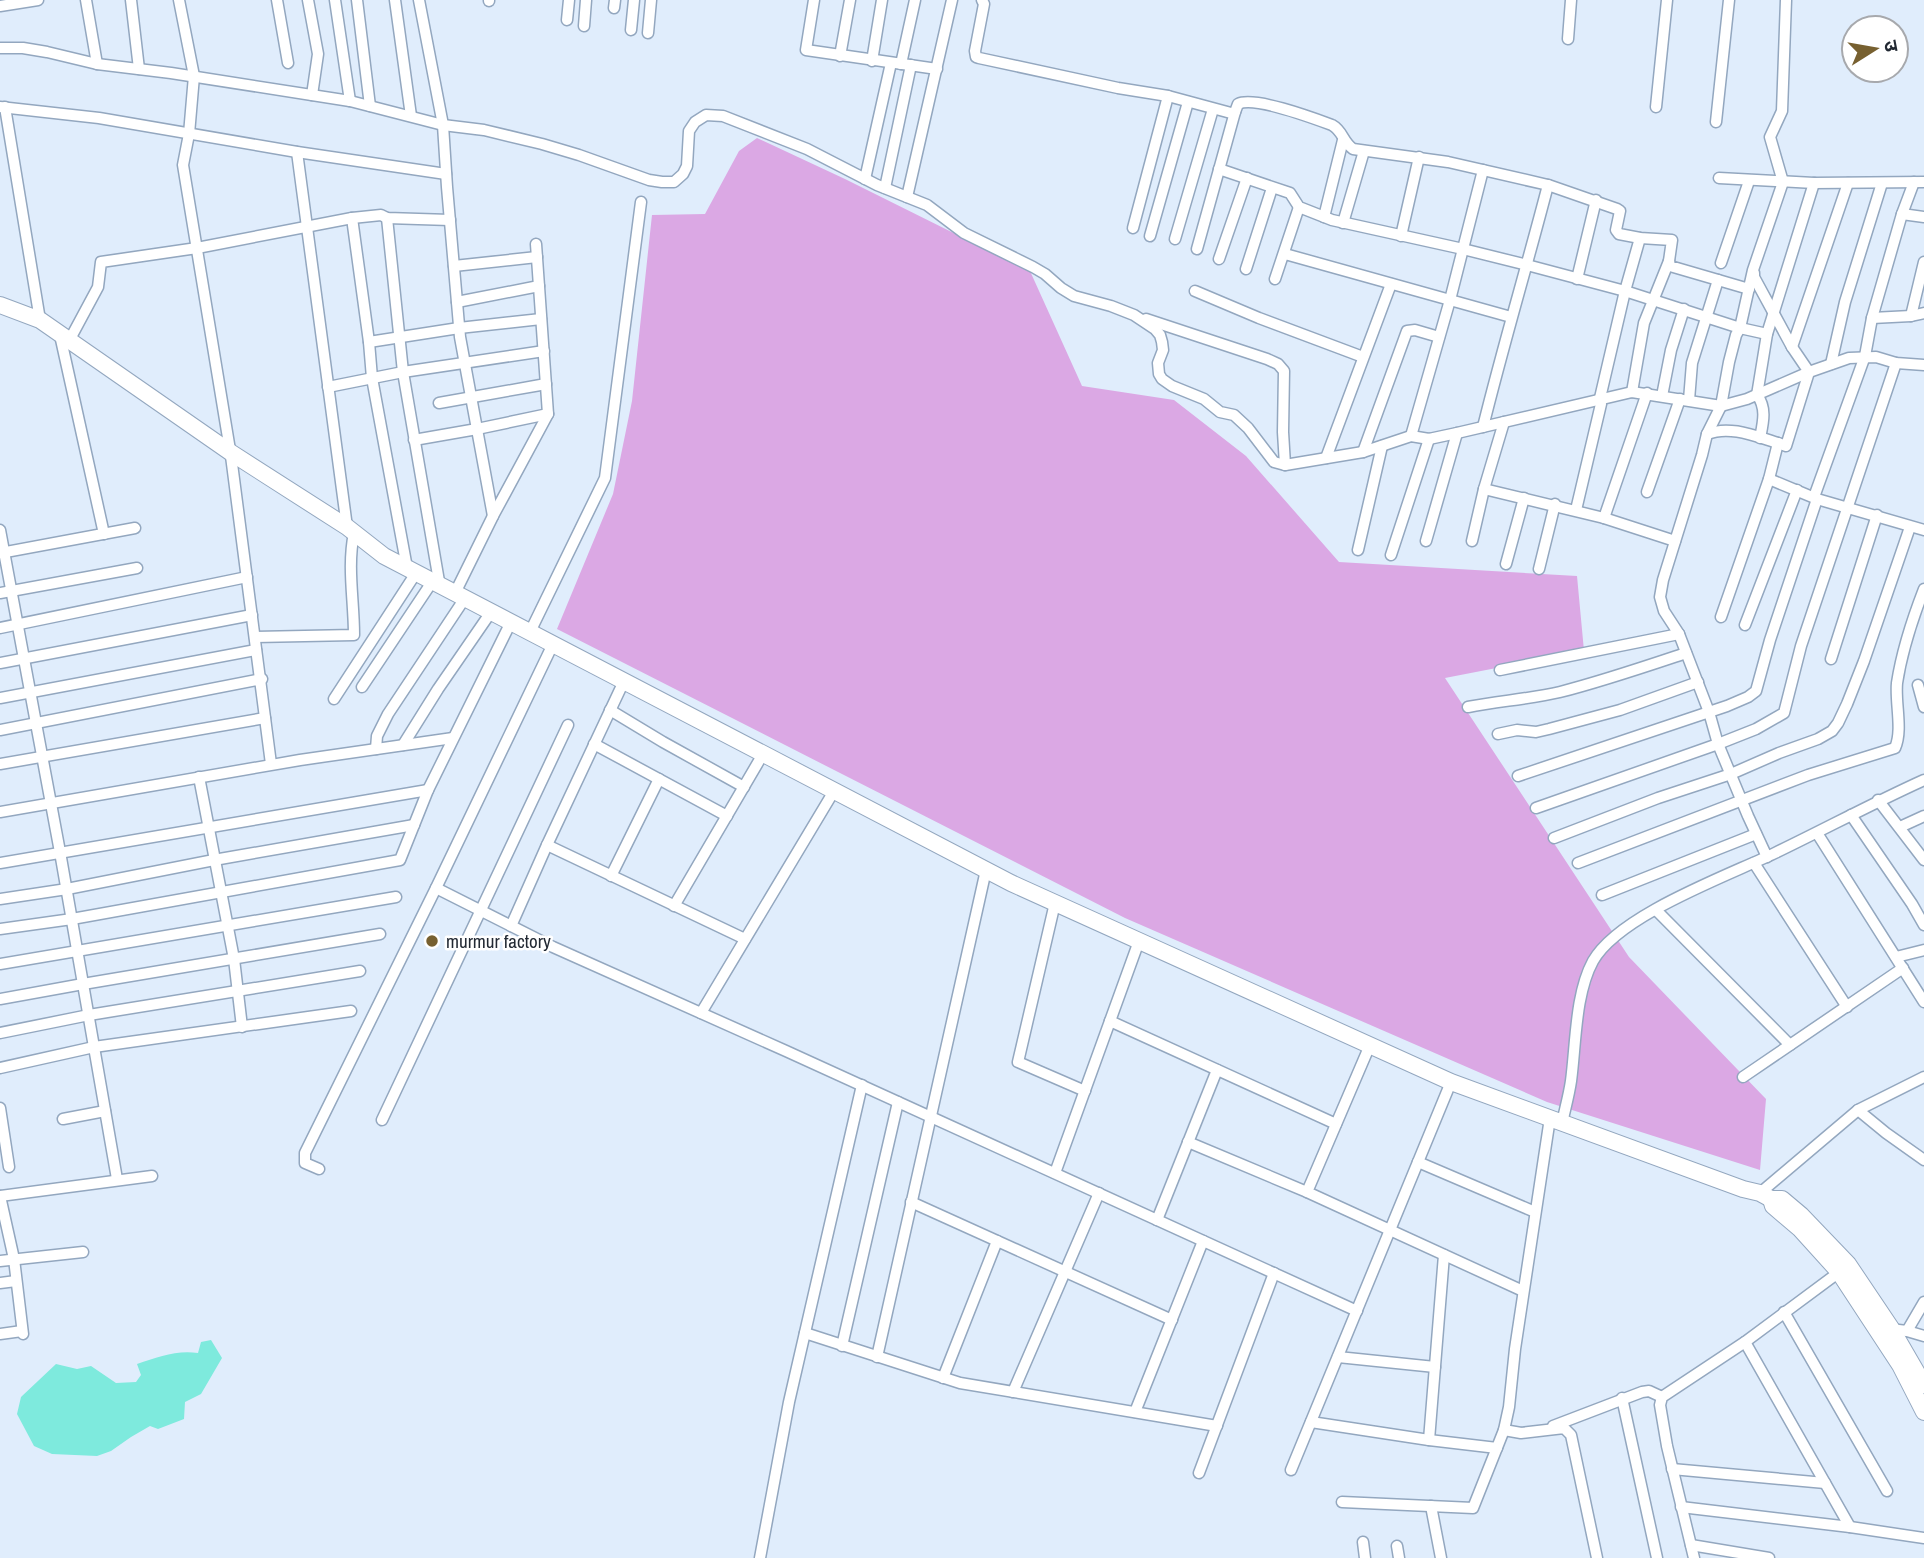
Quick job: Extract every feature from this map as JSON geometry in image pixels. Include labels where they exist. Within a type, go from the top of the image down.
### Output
[{"type":"street","points":[[0,6],[38,0]]},
{"type":"street","points":[[86,0],[97,64]]},
{"type":"street","points":[[131,0],[139,69]]},
{"type":"street","points":[[179,0],[194,76],[189,134],[183,165],[230,452],[271,764]]},
{"type":"street","points":[[277,0],[288,63]]},
{"type":"street","points":[[308,0],[318,54],[312,95]]},
{"type":"street","points":[[335,0],[350,101]]},
{"type":"street","points":[[357,0],[370,106]]},
{"type":"street","points":[[395,0],[411,116]]},
{"type":"street","points":[[419,0],[443,125],[459,328],[493,516]]},
{"type":"street","points":[[567,20],[569,0]]},
{"type":"street","points":[[584,26],[586,0]]},
{"type":"street","points":[[631,30],[634,0]]},
{"type":"street","points":[[648,33],[651,0]]},
{"type":"street","points":[[814,0],[806,50],[937,69]]},
{"type":"street","points":[[840,56],[850,0]]},
{"type":"street","points":[[873,61],[882,0]]},
{"type":"street","points":[[885,188],[901,64],[915,0]]},
{"type":"street","points":[[907,197],[952,0]]},
{"type":"street","points":[[984,0],[976,57],[1235,112]]},
{"type":"street","points":[[1569,39],[1571,0]]},
{"type":"street","points":[[1656,107],[1667,0]]},
{"type":"street","points":[[1716,122],[1729,0]]},
{"type":"street","points":[[1768,857],[1718,744],[1709,712],[1679,634],[1664,611],[1660,597],[1707,434],[1721,406],[1736,335],[1783,182],[1770,137],[1782,110],[1786,0]]},
{"type":"street","points":[[0,48],[23,48],[97,64],[194,76],[350,101],[443,125],[484,131],[542,145],[662,183],[674,181],[683,174],[687,166],[689,131],[695,122],[706,116],[723,116],[807,149],[865,179],[927,205],[964,233],[1033,267],[1074,296],[1111,306],[1278,364],[1284,371],[1285,465]]},
{"type":"street","points":[[865,179],[901,64]]},
{"type":"street","points":[[1133,228],[1168,96]]},
{"type":"street","points":[[1197,248],[1235,112],[1238,104],[1246,101],[1281,108],[1332,125],[1338,128],[1343,140],[1353,149],[1448,162],[1548,185],[1596,200],[1620,211],[1616,230],[1619,234],[1672,240],[1669,261],[1644,323],[1632,392]]},
{"type":"street","points":[[1150,236],[1188,102]]},
{"type":"street","points":[[40,320],[3,107],[99,118],[446,174]]},
{"type":"street","points":[[1175,239],[1213,109]]},
{"type":"street","points":[[1324,217],[1343,140]]},
{"type":"street","points":[[1343,223],[1364,151]]},
{"type":"street","points":[[255,637],[354,635],[350,586],[351,530],[328,387],[297,152]]},
{"type":"street","points":[[1401,236],[1419,158]]},
{"type":"street","points":[[1219,169],[1290,193],[1299,207],[1343,223],[1527,265],[1767,334]]},
{"type":"street","points":[[1410,436],[1450,300],[1483,170]]},
{"type":"street","points":[[1219,258],[1247,178]]},
{"type":"street","points":[[1518,776],[1709,712],[1748,697],[1756,691],[1770,640],[1864,356],[1902,214],[1919,182],[1814,183],[1719,178]]},
{"type":"street","points":[[1721,263],[1749,181]]},
{"type":"street","points":[[1760,438],[1764,422],[1763,407],[1757,395],[1767,334],[1814,183]]},
{"type":"street","points":[[1792,347],[1848,183]]},
{"type":"street","points":[[1831,364],[1845,302],[1882,183]]},
{"type":"street","points":[[1483,427],[1548,185]]},
{"type":"street","points":[[1246,269],[1272,188]]},
{"type":"street","points":[[1577,279],[1596,200]]},
{"type":"street","points":[[530,632],[606,478],[641,202]]},
{"type":"street","points":[[1275,279],[1299,207]]},
{"type":"street","points":[[1902,214],[1924,217]]},
{"type":"street","points":[[104,534],[65,338],[98,287],[101,262],[197,248],[352,218],[381,215],[387,218],[450,220]]},
{"type":"street","points":[[334,699],[412,571],[372,378],[352,218]]},
{"type":"street","points":[[387,218],[403,372],[448,590]]},
{"type":"street","points":[[1576,510],[1625,291],[1640,238]]},
{"type":"street","points":[[376,749],[377,736],[448,590],[493,516],[548,414],[536,244]]},
{"type":"street","points":[[1285,254],[1511,317]]},
{"type":"street","points":[[454,266],[537,257]]},
{"type":"street","points":[[1669,261],[1670,266],[1749,289]]},
{"type":"street","points":[[1911,316],[1924,262]]},
{"type":"street","points":[[1754,270],[1754,277],[1773,314],[1810,372]]},
{"type":"street","points":[[1647,492],[1684,400],[1692,363],[1718,280]]},
{"type":"street","points":[[1326,458],[1391,284]]},
{"type":"street","points":[[457,302],[539,286]]},
{"type":"street","points":[[1195,291],[1363,357]]},
{"type":"street","points":[[0,305],[40,320],[230,452],[351,530],[384,556],[986,870],[1451,1082],[1743,1189],[1782,1199],[1801,1215],[1892,1331],[1924,1385]]},
{"type":"street","points":[[1662,396],[1671,350],[1684,309]]},
{"type":"street","points":[[1872,318],[1924,313]]},
{"type":"street","points":[[1134,315],[1160,335],[1163,350],[1158,363],[1158,374],[1162,379],[1204,399],[1220,412],[1234,415],[1275,462],[1285,465],[1363,452],[1410,436],[1429,439],[1632,392],[1721,406],[1757,395],[1849,358],[1875,357],[1896,363],[1924,365]]},
{"type":"street","points":[[369,342],[541,319]]},
{"type":"street","points":[[1363,452],[1407,331],[1415,330],[1439,337]]},
{"type":"street","points":[[328,387],[403,372],[544,352]]},
{"type":"street","points":[[1536,808],[1718,744],[1756,729],[1784,713],[1801,646],[1896,363]]},
{"type":"street","points":[[1707,434],[1733,430],[1786,446],[1810,372]]},
{"type":"street","points":[[439,403],[546,384]]},
{"type":"street","points":[[1604,518],[1647,393]]},
{"type":"street","points":[[415,440],[548,414]]},
{"type":"street","points":[[1472,541],[1504,422]]},
{"type":"street","points":[[1426,541],[1457,433]]},
{"type":"street","points":[[1391,555],[1429,439]]},
{"type":"street","points":[[1721,617],[1779,443]]},
{"type":"street","points":[[1358,550],[1382,446]]},
{"type":"street","points":[[1769,479],[1816,498],[1924,530]]},
{"type":"street","points":[[1484,489],[1555,504],[1675,541]]},
{"type":"street","points":[[1745,625],[1797,490]]},
{"type":"street","points":[[1506,564],[1524,498]]},
{"type":"street","points":[[1539,569],[1555,504]]},
{"type":"street","points":[[1831,659],[1877,515]]},
{"type":"street","points":[[1554,838],[1658,798],[1731,774],[1832,731],[1838,723],[1868,650],[1910,527]]},
{"type":"street","points":[[2,553],[135,528]]},
{"type":"street","points":[[0,530],[6,592],[18,625],[117,1179]]},
{"type":"street","points":[[6,592],[136,568]]},
{"type":"street","points":[[0,628],[247,578]]},
{"type":"street","points":[[1578,863],[1808,775],[1895,748],[1899,738],[1897,685],[1906,637],[1924,589]]},
{"type":"street","points":[[362,687],[448,590]]},
{"type":"street","points":[[404,745],[438,689],[491,612]]},
{"type":"street","points":[[0,663],[252,615]]},
{"type":"street","points":[[0,929],[72,919],[400,860],[428,790],[511,622]]},
{"type":"street","points":[[1500,670],[1679,634]]},
{"type":"street","points":[[318,1169],[305,1163],[305,1153],[553,644]]},
{"type":"street","points":[[0,698],[256,650]]},
{"type":"street","points":[[1468,707],[1559,692],[1686,653]]},
{"type":"street","points":[[0,730],[261,679]]},
{"type":"street","points":[[511,926],[624,681]]},
{"type":"street","points":[[1497,734],[1549,729],[1620,710],[1698,682]]},
{"type":"street","points":[[1918,685],[1924,707]]},
{"type":"street","points":[[610,710],[744,787]]},
{"type":"street","points":[[0,764],[265,718]]},
{"type":"street","points":[[382,1120],[568,725]]},
{"type":"street","points":[[0,812],[271,764],[453,738]]},
{"type":"street","points":[[594,744],[727,816]]},
{"type":"street","points":[[674,905],[763,754]]},
{"type":"street","points":[[200,777],[234,959],[242,1027]]},
{"type":"street","points":[[611,876],[659,779]]},
{"type":"street","points":[[1342,1502],[1473,1508],[1504,1430],[1535,1212],[1556,1121],[1571,1083],[1578,1018],[1587,976],[1603,947],[1630,925],[1656,910],[1924,780]]},
{"type":"street","points":[[0,863],[428,790]]},
{"type":"street","points":[[701,1013],[834,791]]},
{"type":"street","points":[[1878,800],[1922,855]]},
{"type":"street","points":[[1851,815],[1924,925]]},
{"type":"street","points":[[1900,827],[1924,816]]},
{"type":"street","points":[[0,899],[414,825]]},
{"type":"street","points":[[1817,833],[1903,968],[1920,988],[1924,1002]]},
{"type":"street","points":[[1602,895],[1756,834]]},
{"type":"street","points":[[547,845],[745,939]]},
{"type":"street","points":[[1754,863],[1847,1007]]},
{"type":"street","points":[[877,1357],[986,870]]},
{"type":"street","points":[[436,888],[553,947],[1357,1311]]},
{"type":"street","points":[[0,964],[396,897]]},
{"type":"street","points":[[1055,903],[1018,1062],[1085,1091]]},
{"type":"street","points":[[1656,910],[1790,1045]]},
{"type":"street","points":[[0,999],[380,934]]},
{"type":"street","points":[[1055,1174],[1139,941]]},
{"type":"street","points":[[1896,957],[1924,950]]},
{"type":"street","points":[[1743,1077],[1903,968]]},
{"type":"street","points":[[0,1033],[89,1015],[360,971]]},
{"type":"street","points":[[0,1068],[94,1047],[351,1011]]},
{"type":"street","points":[[1110,1021],[1336,1124]]},
{"type":"street","points":[[1307,1192],[1370,1045]]},
{"type":"street","points":[[1157,1220],[1217,1070]]},
{"type":"street","points":[[1765,1196],[1858,1110],[1924,1077]]},
{"type":"street","points":[[1291,1470],[1451,1082]]},
{"type":"street","points":[[760,1558],[789,1402],[862,1085]]},
{"type":"street","points":[[842,1346],[898,1102]]},
{"type":"street","points":[[0,1108],[9,1167]]},
{"type":"street","points":[[1858,1110],[1924,1160]]},
{"type":"street","points":[[63,1119],[105,1111]]},
{"type":"street","points":[[1188,1142],[1307,1192],[1523,1290]]},
{"type":"street","points":[[1418,1162],[1535,1212]]},
{"type":"street","points":[[0,1334],[23,1333],[14,1259],[5,1241],[0,1196],[152,1176]]},
{"type":"street","points":[[1013,1392],[1099,1193]]},
{"type":"street","points":[[911,1202],[1172,1320]]},
{"type":"street","points":[[943,1378],[997,1241]]},
{"type":"street","points":[[1135,1412],[1203,1241]]},
{"type":"street","points":[[0,1261],[83,1252]]},
{"type":"street","points":[[1429,1440],[1444,1255]]},
{"type":"street","points":[[1694,1558],[1672,1469],[1660,1405],[1662,1397],[1745,1342],[1843,1268]]},
{"type":"street","points":[[1199,1473],[1275,1273]]},
{"type":"street","points":[[0,1283],[16,1281]]},
{"type":"street","points":[[1892,1331],[1924,1301]]},
{"type":"street","points":[[1784,1312],[1887,1492]]},
{"type":"street","points":[[1892,1331],[1924,1336]]},
{"type":"street","points":[[1892,1331],[1900,1366],[1924,1412]]},
{"type":"street","points":[[805,1334],[960,1383],[1217,1426]]},
{"type":"street","points":[[1745,1342],[1850,1527]]},
{"type":"street","points":[[1338,1357],[1435,1367]]},
{"type":"street","points":[[1541,1431],[1622,1398],[1649,1391],[1662,1397]]},
{"type":"street","points":[[1622,1398],[1657,1558]]},
{"type":"street","points":[[1311,1422],[1497,1448]]},
{"type":"street","points":[[1504,1430],[1521,1433],[1564,1428],[1571,1435],[1597,1558]]},
{"type":"street","points":[[1672,1469],[1825,1483]]},
{"type":"street","points":[[1431,1506],[1441,1558]]},
{"type":"street","points":[[1681,1507],[1924,1538]]},
{"type":"street","points":[[1363,1542],[1364,1558]]},
{"type":"street","points":[[1690,1545],[1769,1558]]},
{"type":"street","points":[[1397,1546],[1399,1558]]},
{"type":"shaded area","points":[[757,138],[1030,271],[1082,386],[1174,400],[1246,456],[1339,562],[1577,576],[1584,651],[1445,678],[1629,957],[1766,1099],[1760,1170],[1547,1102],[1125,918],[557,629],[613,494],[632,401],[652,215],[705,214],[739,151]]},
{"type":"shaded area","points":[[211,1340],[222,1358],[201,1394],[185,1402],[184,1419],[158,1429],[150,1426],[111,1451],[97,1456],[52,1454],[34,1446],[17,1414],[21,1397],[56,1364],[77,1369],[91,1366],[116,1383],[136,1382],[141,1375],[137,1364],[175,1353],[198,1353],[201,1342]]},
{"type":"place","name":"murmur factory","points":[[432,941]]}]
